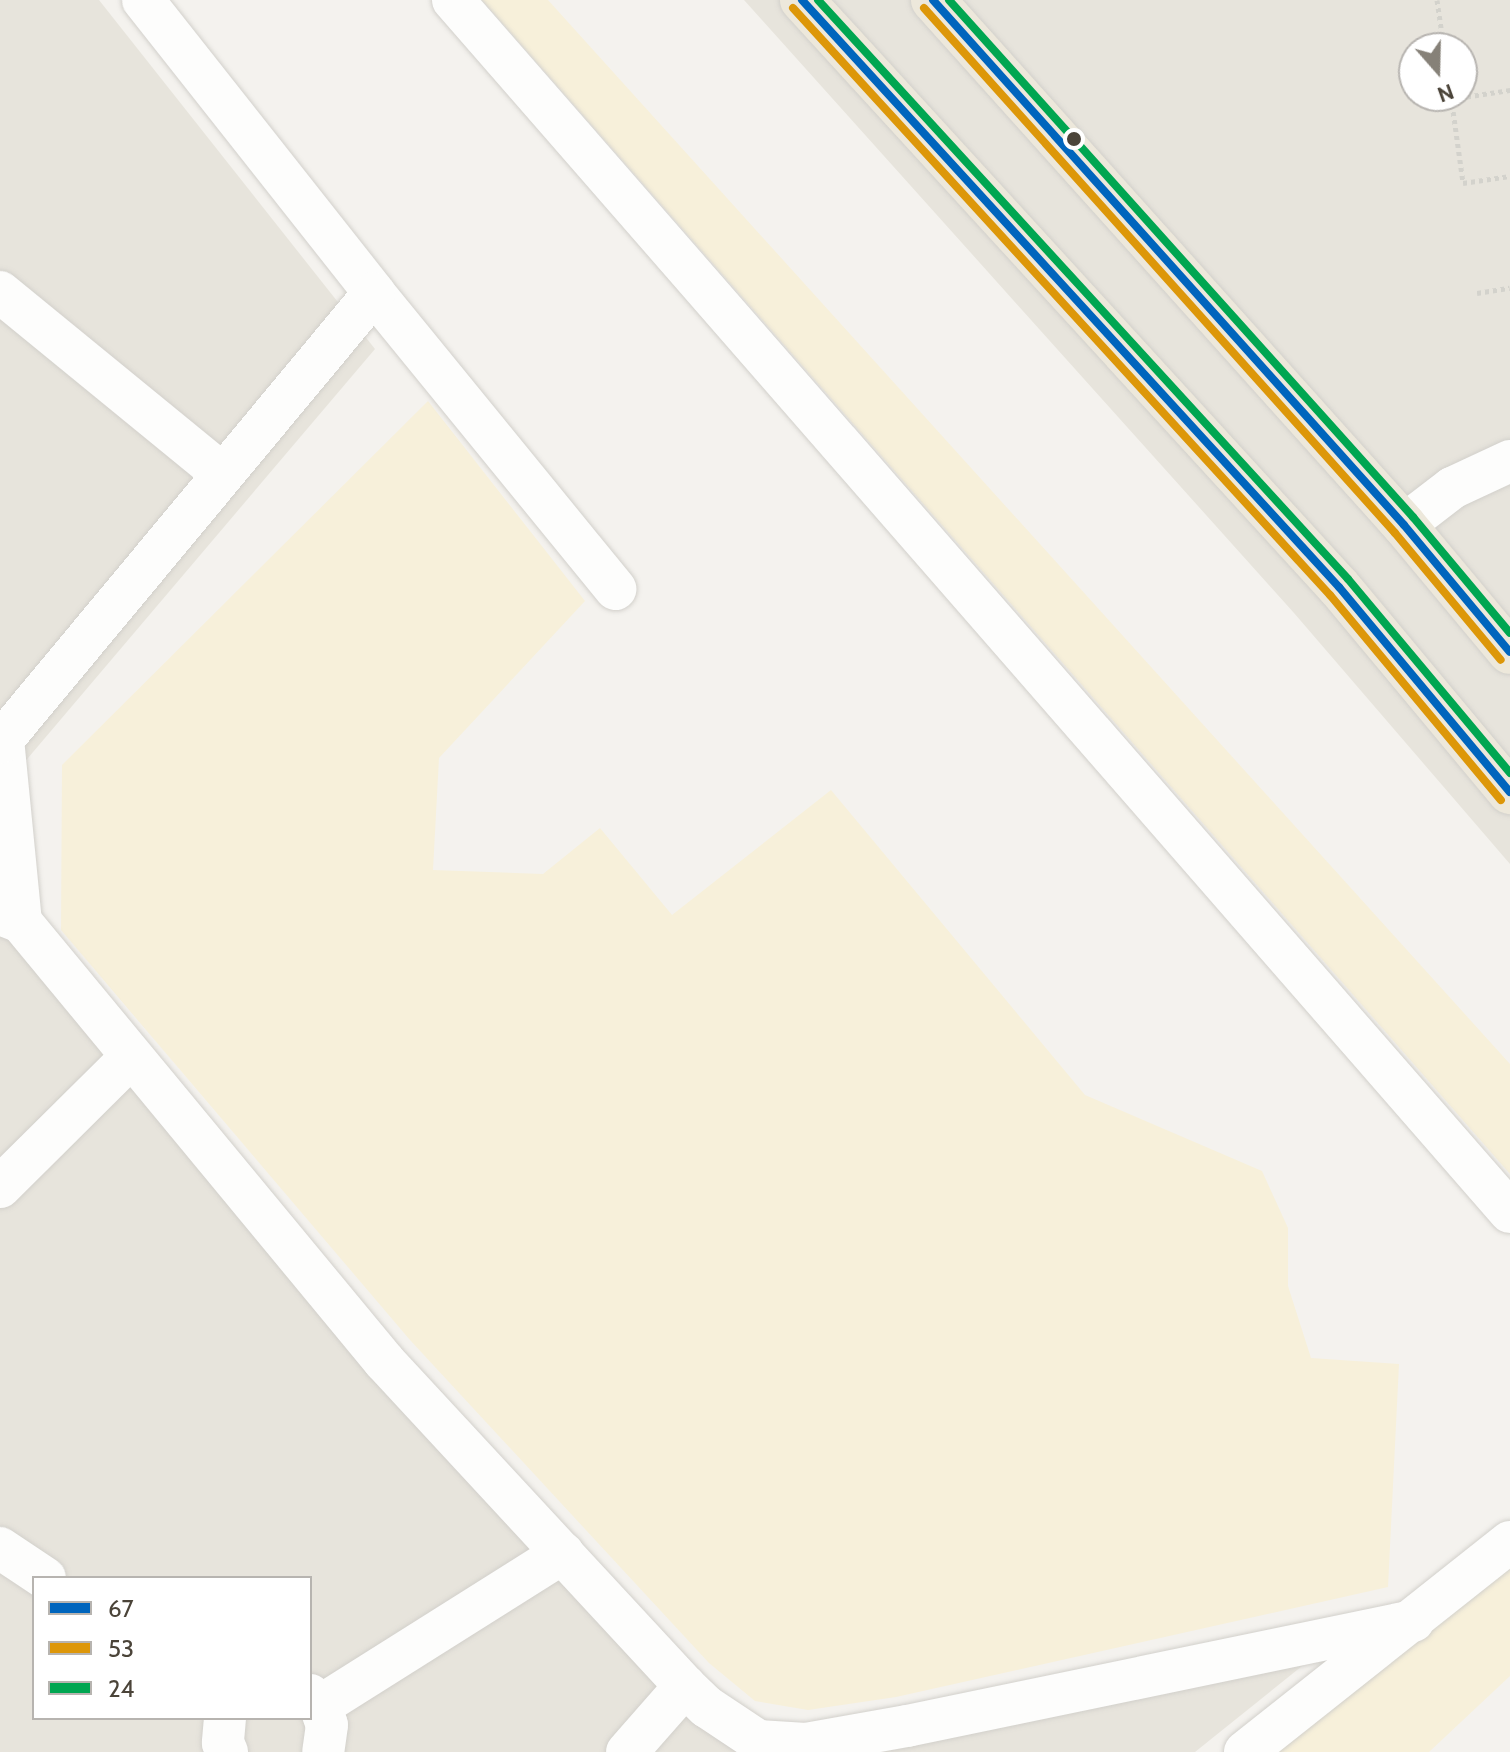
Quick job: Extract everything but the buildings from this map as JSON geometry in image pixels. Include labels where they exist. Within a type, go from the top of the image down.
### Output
[{"type":"highway","points":[[802,0],[1339,587],[1510,792]]},
{"type":"highway","points":[[933,0],[1404,525],[1510,652]]},
{"type":"street","points":[[143,0],[374,293],[615,589]]},
{"type":"street","points":[[453,0],[1510,1212]]},
{"type":"street","points":[[0,292],[222,474]]},
{"type":"street","points":[[374,293],[2,741],[10,918],[384,1361],[685,1686],[707,1707],[758,1741],[806,1744],[1413,1621]]},
{"type":"street","points":[[1404,525],[1452,488],[1510,461]]},
{"type":"street","points":[[0,1187],[130,1058]]},
{"type":"street","points":[[1245,1752],[1510,1542]]},
{"type":"street","points":[[0,1548],[42,1576]]},
{"type":"street","points":[[323,1752],[327,1725],[315,1701],[563,1553]]},
{"type":"street","points":[[627,1752],[685,1686]]},
{"type":"street","points":[[225,1720],[223,1743],[227,1752]]},
{"type":"path","points":[[1437,0],[1442,32]]},
{"type":"path","points":[[1478,94],[1510,90]]},
{"type":"path","points":[[1453,112],[1463,183],[1510,176]]},
{"type":"path","points":[[1477,293],[1510,288]]},
{"type":"shaded area","points":[[0,0],[99,0],[375,349],[0,791]]},
{"type":"shaded area","points":[[744,0],[1510,0],[1510,864],[1294,613]]},
{"type":"shaded area","points":[[0,931],[7,933],[743,1752],[0,1752]]},
{"type":"shaded area","points":[[1312,1658],[1195,1752],[861,1752]]},
{"type":"sand","points":[[482,0],[548,0],[1510,1064],[1510,1174]]},
{"type":"sand","points":[[428,401],[585,601],[439,758],[433,870],[543,874],[600,828],[672,915],[831,790],[1085,1095],[1262,1171],[1288,1228],[1288,1286],[1311,1358],[1399,1364],[1388,1587],[896,1697],[808,1710],[755,1701],[709,1663],[410,1340],[61,930],[62,765]]},
{"type":"sand","points":[[1510,1568],[1510,1676],[1429,1752],[1276,1752]]},
{"type":"transit line","name":"67","points":[[802,0],[1339,587],[1510,792]]},
{"type":"transit line","name":"24","points":[[818,0],[1348,579],[1510,773]]},
{"type":"transit line","name":"67","points":[[933,0],[1404,525],[1510,652]]},
{"type":"transit line","name":"24","points":[[949,0],[1413,517],[1510,633]]},
{"type":"transit line","name":"53","points":[[793,8],[1330,595],[1501,800]]},
{"type":"transit line","name":"53","points":[[924,8],[1395,533],[1501,660]]}]
